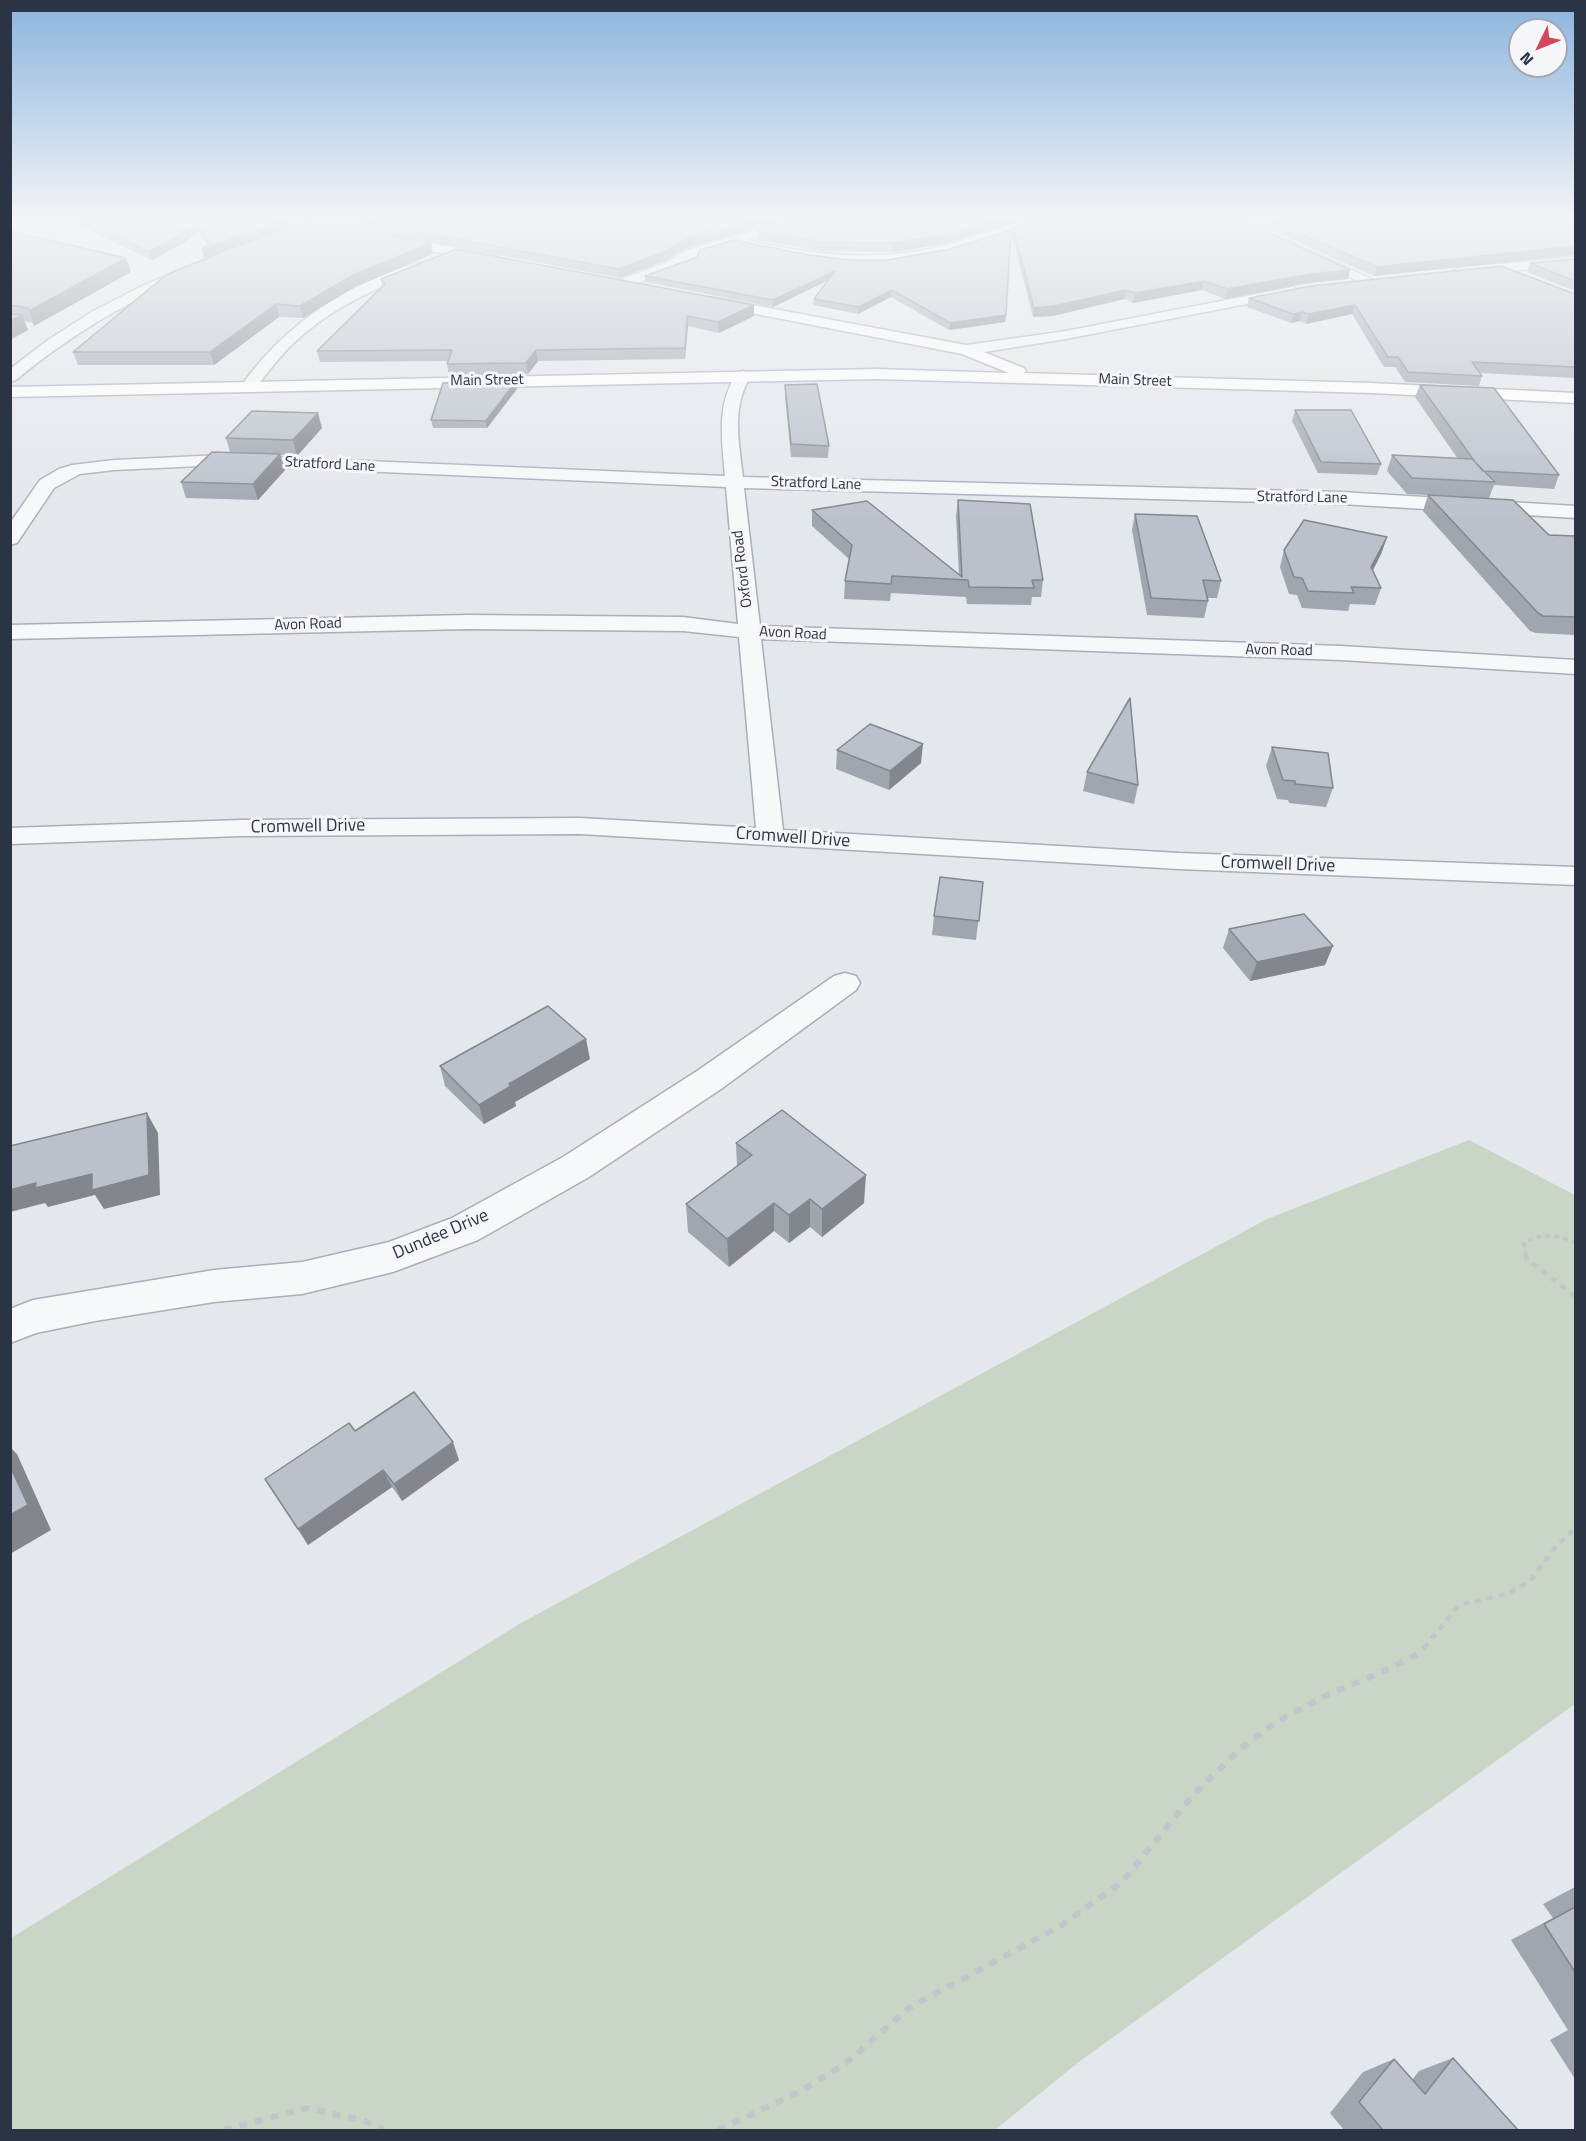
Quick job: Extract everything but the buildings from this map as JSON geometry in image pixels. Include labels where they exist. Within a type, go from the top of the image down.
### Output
[{"type":"main road","points":[[816,321],[966,350],[1046,379]]},
{"type":"main road","points":[[935,376],[952,365],[966,350]]},
{"type":"main road","name":"Main Street","points":[[10,392],[742,376],[935,376],[1371,388],[1575,398]]},
{"type":"street","points":[[10,377],[52,343],[86,321]]},
{"type":"street","points":[[249,386],[278,349],[312,321]]},
{"type":"street","points":[[966,350],[1140,321]]},
{"type":"street","name":"Oxford Road","points":[[742,376],[734,388],[731,400],[730,437],[770,836]]},
{"type":"street","name":"Stratford Lane","points":[[10,539],[47,484],[78,469],[93,466],[222,460],[734,482],[1341,498],[1575,512]]},
{"type":"street","name":"Avon Road","points":[[10,632],[468,622],[683,624],[751,632],[1341,652],[1575,667]]},
{"type":"street","name":"Cromwell Drive","points":[[10,836],[241,828],[444,825],[580,826],[1179,861],[1575,876]]},
{"type":"street","name":"Dundee Drive","points":[[10,1326],[33,1317],[95,1305],[214,1286],[302,1278],[393,1257],[465,1229],[576,1167],[709,1080],[845,983]]},
{"type":"path","points":[[1575,1243],[1557,1235],[1545,1234],[1532,1237],[1524,1243],[1524,1251],[1528,1260],[1575,1297]]},
{"type":"path","points":[[718,2130],[808,2086],[845,2064],[909,2008],[983,1969],[1070,1918],[1122,1882],[1194,1794],[1240,1749],[1276,1722],[1329,1694],[1380,1673],[1420,1653],[1459,1605],[1507,1594],[1530,1581],[1557,1545],[1575,1528]]},
{"type":"path","points":[[224,2130],[307,2108],[365,2121],[384,2130]]},
{"type":"green space","points":[[1469,1140],[1575,1195],[1575,1704],[1080,2061],[995,2130],[11,2130],[11,1938],[521,1623],[1267,1219]]}]
